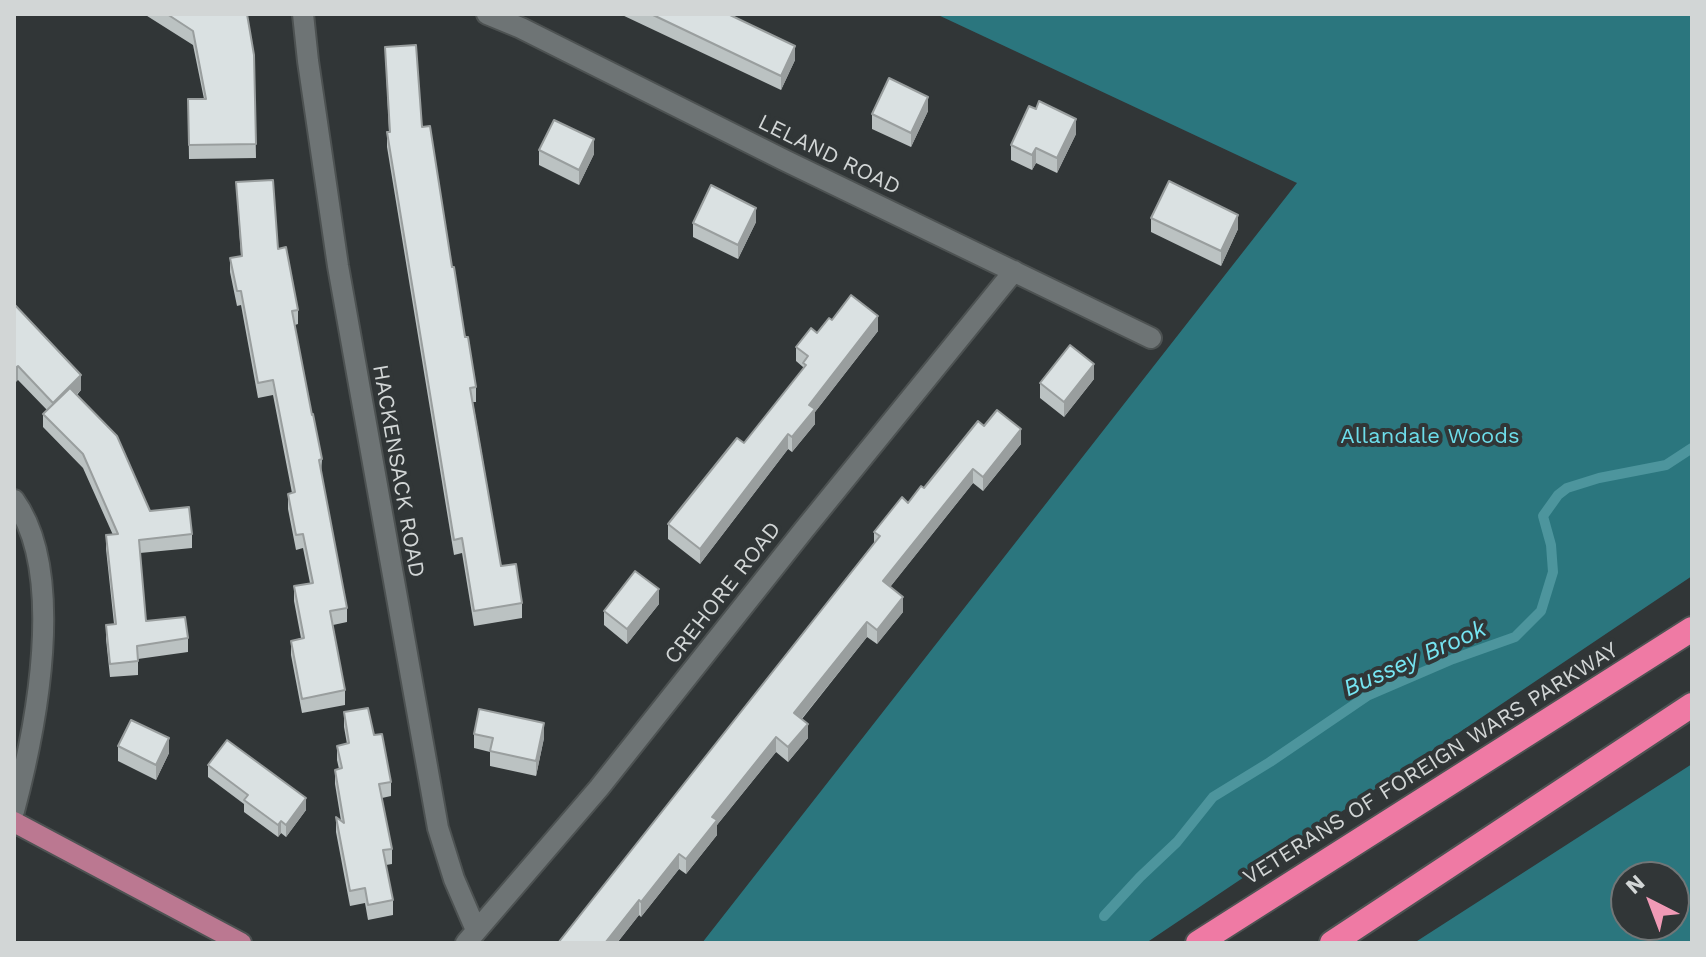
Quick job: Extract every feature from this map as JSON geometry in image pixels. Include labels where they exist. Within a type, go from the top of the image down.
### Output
[{"type":"highway","name":"VETERANS OF FOREIGN WARS PARKWAY","points":[[1198,943],[1692,629]]},
{"type":"highway","points":[[1332,943],[1692,705]]},
{"type":"main road","points":[[14,822],[241,943]]},
{"type":"street","name":"HACKENSACK ROAD","points":[[303,14],[338,266],[438,828],[471,936]]},
{"type":"street","name":"LELAND ROAD","points":[[487,14],[1151,338]]},
{"type":"street","name":"CREHORE ROAD","points":[[471,936],[599,788],[1014,271]]},
{"type":"street","points":[[14,500],[22,511],[34,542],[44,598],[39,691],[14,811]]},
{"type":"green space","name":"Allandale Woods","points":[[936,14],[1692,14],[1692,576],[1146,943],[702,943],[1297,183]]},
{"type":"green space","points":[[1692,764],[1692,943],[1414,943]]},
{"type":"building","points":[[167,14],[247,14],[254,55],[256,144],[189,145],[188,99],[206,99],[193,31]]},
{"type":"building","points":[[651,14],[730,14],[795,46],[781,76]]},
{"type":"building","points":[[416,45],[422,127],[430,126],[452,267],[465,337],[468,337],[476,387],[470,388],[501,566],[516,564],[522,603],[474,611],[462,538],[454,540],[387,132],[390,132],[385,47]]},
{"type":"building","points":[[889,78],[928,97],[911,133],[872,114]]},
{"type":"building","points":[[1039,101],[1076,119],[1057,158],[1036,148],[1032,155],[1011,145],[1029,106],[1036,109]]},
{"type":"building","points":[[554,120],[594,139],[579,170],[539,150]]},
{"type":"building","points":[[273,180],[278,249],[286,247],[298,310],[292,311],[322,459],[319,460],[347,608],[330,611],[345,690],[302,699],[291,641],[304,638],[294,586],[313,583],[303,534],[296,535],[288,494],[295,492],[273,380],[258,383],[241,291],[237,291],[230,258],[242,256],[236,182]]},
{"type":"building","points":[[1169,181],[1238,215],[1221,251],[1151,218]]},
{"type":"building","points":[[711,185],[756,208],[738,245],[693,223]]},
{"type":"building","points":[[851,295],[878,316],[809,405],[815,409],[792,437],[788,434],[700,549],[668,524],[737,438],[744,443],[806,365],[803,363],[808,356],[796,347],[811,328],[817,333],[829,318],[832,320]]},
{"type":"building","points":[[14,304],[81,375],[53,403],[18,366],[14,369]]},
{"type":"building","points":[[1070,345],[1094,364],[1064,402],[1040,383]]},
{"type":"building","points":[[70,388],[117,436],[150,511],[189,507],[192,534],[139,540],[146,621],[185,617],[188,638],[137,646],[138,661],[110,664],[106,625],[116,624],[106,535],[118,534],[83,454],[43,414]]},
{"type":"building","points":[[997,410],[1021,429],[983,477],[973,469],[883,581],[903,597],[877,630],[867,622],[794,713],[808,724],[788,747],[776,737],[712,817],[717,820],[686,859],[679,854],[605,943],[558,943],[880,536],[874,532],[902,497],[908,503],[921,486],[924,488],[978,421],[984,426]]},
{"type":"building","points":[[635,571],[659,589],[627,629],[604,611]]},
{"type":"building","points":[[368,708],[374,735],[382,734],[391,782],[379,784],[392,849],[383,850],[393,900],[368,905],[365,888],[350,891],[336,817],[344,823],[335,770],[342,768],[337,746],[349,743],[344,712]]},
{"type":"building","points":[[479,709],[544,723],[536,761],[490,751],[493,738],[474,734]]},
{"type":"building","points":[[131,720],[169,738],[156,765],[118,746]]},
{"type":"building","points":[[227,740],[306,798],[286,825],[281,821],[278,825],[244,800],[248,795],[208,765]]},
{"type":"waterway","name":"Bussey Brook","points":[[1104,916],[1177,842],[1213,797],[1367,696],[1453,659],[1515,637],[1541,611],[1553,572],[1551,545],[1543,516],[1558,495],[1567,488],[1599,478],[1666,465],[1692,448]]}]
